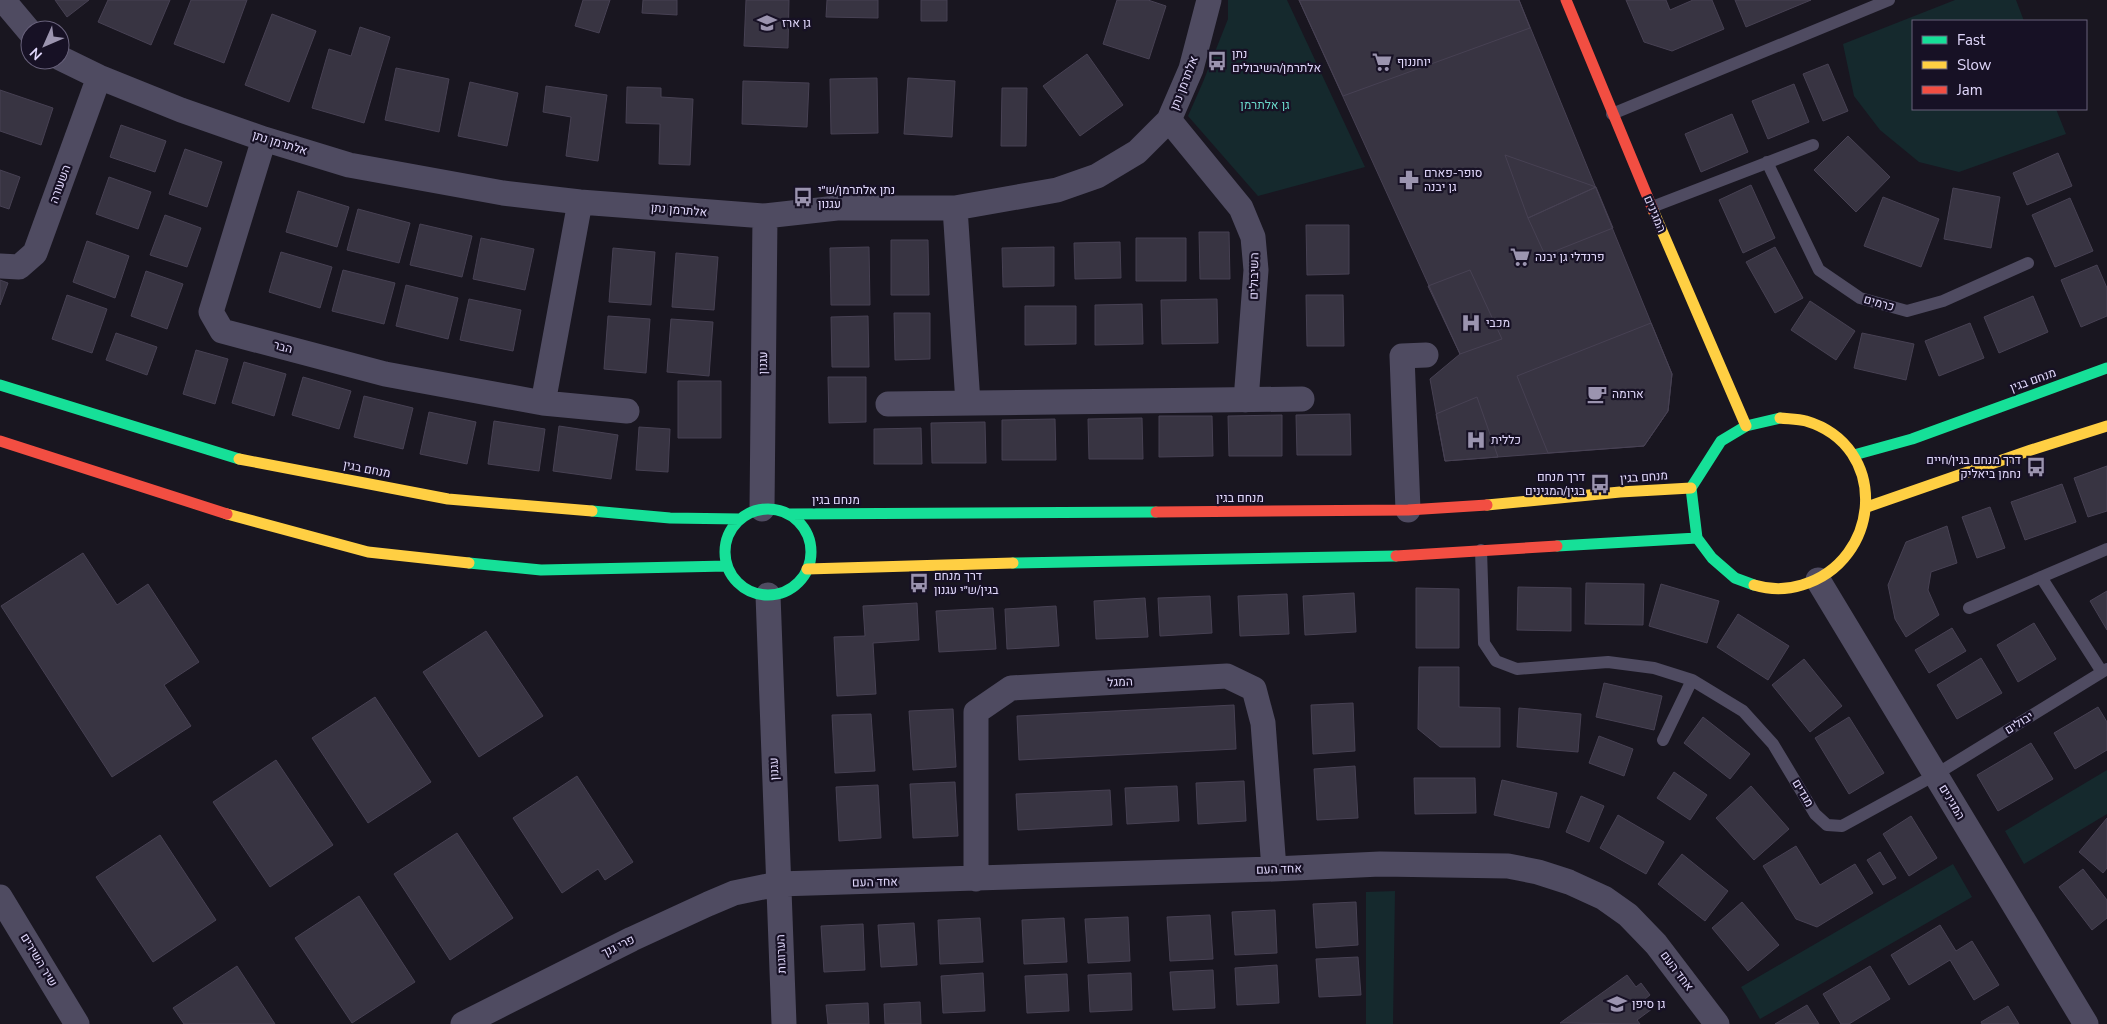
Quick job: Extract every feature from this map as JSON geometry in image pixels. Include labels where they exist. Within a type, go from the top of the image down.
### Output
[{"type":"main road","name":"המגינים","points":[[1566,0],[1612,114],[1746,426]]},
{"type":"main road","name":"מנחם בגין","points":[[1854,456],[1912,439],[2107,368]]},
{"type":"main road","name":"מנחם בגין","points":[[0,385],[243,460],[448,499],[670,518],[751,514]]},
{"type":"main road","points":[[1780,418],[1806,421],[1832,433],[1854,456],[1865,484],[1866,507],[1860,537],[1842,562],[1818,580],[1788,589],[1764,588],[1735,578],[1712,558],[1697,538],[1691,488],[1721,440],[1746,426],[1780,418]]},
{"type":"main road","points":[[1866,507],[2107,426]]},
{"type":"main road","points":[[0,441],[218,512],[368,552],[540,570],[727,566]]},
{"type":"main road","name":"מנחם בגין","points":[[789,514],[1408,510],[1460,508],[1649,489],[1691,488]]},
{"type":"main road","points":[[776,509],[789,514],[808,535],[811,549],[804,576],[794,586],[782,593],[768,595],[753,593],[741,586],[731,575],[727,566],[724,547],[728,533],[751,514],[776,509]]},
{"type":"main road","points":[[807,569],[1073,561],[1376,557],[1697,538]]},
{"type":"street","points":[[3,0],[20,20]]},
{"type":"street","name":"אלתרמן נתן","points":[[70,63],[99,77],[181,110],[264,139],[359,166],[503,193],[580,202],[764,216],[837,208],[955,208],[1057,190],[1097,176],[1137,152],[1169,120],[1191,69],[1209,0]]},
{"type":"street","name":"השעורה","points":[[0,266],[19,267],[35,254],[99,77]]},
{"type":"street","name":"השיבולים","points":[[1169,120],[1241,208],[1253,237],[1256,270],[1246,400]]},
{"type":"street","name":"הבר","points":[[264,139],[211,312],[222,331],[385,374],[543,403],[627,411]]},
{"type":"street","points":[[543,403],[580,202]]},
{"type":"street","points":[[955,208],[968,403]]},
{"type":"street","name":"עגנון","points":[[751,514],[764,216]]},
{"type":"street","points":[[1408,510],[1402,356],[1426,355]]},
{"type":"street","points":[[888,404],[1302,399]]},
{"type":"street","name":"המגינים","points":[[1818,580],[2086,1024]]},
{"type":"street","name":"עגנון","points":[[768,595],[778,884]]},
{"type":"street","name":"המגל","points":[[976,879],[976,712],[1011,688],[1227,676],[1254,689],[1263,723],[1274,869]]},
{"type":"street","name":"אחד העם","points":[[778,884],[976,879],[1380,864],[1508,866],[1538,872],[1569,882],[1604,898],[1628,915],[1656,944],[1717,1024]]},
{"type":"street","name":"פרי גנך","points":[[473,1022],[632,939],[734,893],[778,884]]},
{"type":"street","name":"הערוגות","points":[[778,884],[784,1024]]},
{"type":"street","name":"שיר השירים","points":[[0,897],[78,1024]]},
{"type":"lane","points":[[1612,114],[1889,0]]},
{"type":"lane","points":[[1652,207],[1813,145]]},
{"type":"lane","name":"כרמים","points":[[1768,162],[1819,270],[1860,298],[1906,311],[1943,301],[2028,263]]},
{"type":"lane","points":[[1969,608],[2107,549]]},
{"type":"lane","name":"מגדים","points":[[1481,550],[1484,644],[1496,661],[1518,669],[1608,662],[1654,668],[1692,680],[1743,711],[1773,744],[1815,814],[1827,825],[1842,826],[1935,775]]},
{"type":"lane","name":"יבולים","points":[[1935,775],[2105,670],[2041,577]]},
{"type":"lane","points":[[1663,740],[1692,680]]},
{"type":"green space","name":"גן אלתרמן","points":[[1228,0],[1287,0],[1365,167],[1258,196],[1188,116],[1228,19]]},
{"type":"green space","points":[[1955,0],[2016,0],[2024,20],[1912,20],[1912,110],[2056,110],[2066,134],[1959,172],[1919,162],[1880,130],[1854,96],[1843,44]]},
{"type":"green space","points":[[2107,770],[2107,814],[2024,864],[2005,831]]},
{"type":"green space","points":[[1953,864],[1972,897],[1760,1019],[1741,987]]},
{"type":"green space","points":[[1395,891],[1393,1024],[1366,1024],[1366,892]]},
{"type":"building","points":[[55,0],[89,0],[67,17]]},
{"type":"building","points":[[108,0],[170,0],[151,45],[98,22]]},
{"type":"building","points":[[191,0],[247,0],[224,63],[174,44]]},
{"type":"building","points":[[583,0],[610,0],[599,33],[575,26]]},
{"type":"building","points":[[643,0],[677,0],[677,15],[642,13]]},
{"type":"building","name":"גן ארז","points":[[746,0],[789,0],[788,48],[744,46]]},
{"type":"building","points":[[827,0],[878,0],[878,18],[826,17]]},
{"type":"building","points":[[921,0],[947,0],[947,21],[921,21]]},
{"type":"building","points":[[1117,0],[1148,0],[1166,6],[1149,59],[1103,44]]},
{"type":"building","name":"פרנדלי גן יבנה","points":[[1299,0],[1519,0],[1672,374],[1668,411],[1644,446],[1445,461],[1430,379],[1460,354]]},
{"type":"building","name":"יוחננוף","points":[[1299,0],[1519,0],[1530,28],[1343,96]]},
{"type":"building","points":[[1626,0],[1666,0],[1670,10],[1693,0],[1712,0],[1724,29],[1672,51],[1644,42]]},
{"type":"building","points":[[1735,0],[1811,0],[1746,27]]},
{"type":"building","points":[[272,14],[316,31],[289,102],[245,85]]},
{"type":"building","points":[[360,27],[390,37],[364,123],[312,108],[329,49],[351,56]]},
{"type":"building","points":[[1087,54],[1123,105],[1080,136],[1043,86]]},
{"type":"building","points":[[1828,64],[1848,111],[1823,121],[1803,74]]},
{"type":"building","points":[[396,68],[449,79],[439,132],[385,120]]},
{"type":"building","points":[[877,78],[878,133],[831,134],[830,79]]},
{"type":"building","points":[[908,78],[955,81],[952,137],[904,134]]},
{"type":"building","points":[[743,81],[809,83],[807,127],[742,124]]},
{"type":"building","points":[[470,82],[518,93],[507,146],[458,136]]},
{"type":"building","points":[[1794,84],[1809,122],[1768,139],[1752,101]]},
{"type":"building","points":[[546,86],[607,95],[598,161],[566,156],[571,117],[543,112]]},
{"type":"building","points":[[627,87],[661,88],[661,97],[693,99],[690,165],[659,164],[660,124],[626,123]]},
{"type":"building","points":[[1002,88],[1027,88],[1026,146],[1001,146]]},
{"type":"building","points":[[0,90],[53,108],[41,145],[0,131]]},
{"type":"building","points":[[1732,114],[1748,152],[1701,172],[1685,134]]},
{"type":"building","points":[[121,125],[166,141],[155,172],[110,157]]},
{"type":"building","points":[[1848,136],[1890,177],[1856,212],[1814,170]]},
{"type":"building","points":[[185,149],[222,162],[207,207],[169,194]]},
{"type":"building","points":[[2058,153],[2072,186],[2027,205],[2013,173]]},
{"type":"building","points":[[1505,155],[1596,187],[1528,218]]},
{"type":"building","points":[[0,170],[20,177],[9,209],[0,206]]},
{"type":"building","points":[[109,177],[151,192],[138,229],[96,214]]},
{"type":"building","points":[[1751,185],[1775,238],[1743,253],[1719,200]]},
{"type":"building","points":[[1596,187],[1613,228],[1545,255],[1528,218]]},
{"type":"building","points":[[1953,188],[2000,197],[1991,248],[1944,239]]},
{"type":"building","points":[[298,191],[349,207],[337,247],[286,232]]},
{"type":"building","points":[[1883,197],[1939,219],[1921,267],[1864,246]]},
{"type":"building","points":[[2070,198],[2093,251],[2055,267],[2032,215]]},
{"type":"building","points":[[358,209],[410,223],[399,263],[347,250]]},
{"type":"building","points":[[165,215],[201,228],[187,267],[150,255]]},
{"type":"building","points":[[420,224],[472,236],[462,277],[410,265]]},
{"type":"building","points":[[1306,225],[1349,225],[1349,274],[1307,275]]},
{"type":"building","points":[[1199,232],[1229,232],[1230,279],[1200,279]]},
{"type":"building","points":[[481,238],[534,249],[525,290],[473,279]]},
{"type":"building","points":[[1136,238],[1186,238],[1186,281],[1136,281]]},
{"type":"building","points":[[891,240],[928,240],[929,295],[891,295]]},
{"type":"building","points":[[87,241],[129,256],[115,298],[73,282]]},
{"type":"building","points":[[1120,242],[1121,278],[1075,279],[1074,243]]},
{"type":"building","points":[[869,247],[870,305],[831,305],[830,248]]},
{"type":"building","points":[[1054,247],[1054,286],[1003,287],[1002,248]]},
{"type":"building","points":[[1775,247],[1803,298],[1775,313],[1746,262]]},
{"type":"building","points":[[613,248],[655,252],[651,305],[609,302]]},
{"type":"building","points":[[281,252],[332,267],[320,308],[269,292]]},
{"type":"building","points":[[676,253],[718,257],[714,310],[672,307]]},
{"type":"building","points":[[2097,265],[2107,288],[2107,316],[2081,327],[2061,280]]},
{"type":"building","points":[[343,270],[395,283],[384,324],[332,311]]},
{"type":"building","points":[[1470,270],[1502,339],[1460,354],[1428,286]]},
{"type":"building","points":[[146,271],[183,284],[167,329],[131,316]]},
{"type":"building","points":[[0,280],[8,283],[0,305]]},
{"type":"building","points":[[406,285],[458,298],[448,339],[396,326]]},
{"type":"building","points":[[67,295],[107,309],[92,353],[52,339]]},
{"type":"building","points":[[1306,295],[1343,295],[1344,346],[1307,346]]},
{"type":"building","points":[[2033,296],[2048,332],[1999,353],[1984,317]]},
{"type":"building","points":[[469,299],[521,310],[513,351],[460,340]]},
{"type":"building","points":[[1217,299],[1218,343],[1162,344],[1161,300]]},
{"type":"building","points":[[1810,301],[1855,331],[1836,360],[1791,330]]},
{"type":"building","points":[[1142,304],[1143,344],[1095,345],[1095,305]]},
{"type":"building","points":[[1025,306],[1076,306],[1076,344],[1025,345]]},
{"type":"building","points":[[894,313],[930,313],[930,359],[895,360]]},
{"type":"building","points":[[608,316],[650,319],[646,373],[604,369]]},
{"type":"building","points":[[868,316],[869,367],[832,367],[831,317]]},
{"type":"building","points":[[671,319],[713,322],[709,376],[667,372]]},
{"type":"building","name":"ארומה","points":[[1651,323],[1672,374],[1668,411],[1644,446],[1548,453],[1517,376]]},
{"type":"building","points":[[1970,323],[1984,358],[1939,376],[1925,341]]},
{"type":"building","points":[[116,333],[157,347],[147,375],[106,360]]},
{"type":"building","points":[[1862,333],[1914,344],[1906,380],[1854,368]]},
{"type":"building","points":[[196,350],[228,359],[215,404],[183,394]]},
{"type":"building","points":[[244,362],[286,374],[274,416],[232,403]]},
{"type":"building","points":[[303,377],[351,391],[339,429],[292,415]]},
{"type":"building","points":[[828,377],[866,377],[866,422],[829,423]]},
{"type":"building","points":[[678,381],[721,381],[721,438],[678,438]]},
{"type":"building","points":[[364,396],[413,408],[403,449],[354,437]]},
{"type":"building","points":[[1477,397],[1498,457],[1445,461],[1436,414]]},
{"type":"building","points":[[429,412],[476,422],[467,464],[420,454]]},
{"type":"building","points":[[1350,414],[1351,455],[1297,455],[1296,415]]},
{"type":"building","points":[[1282,415],[1282,456],[1229,456],[1228,416]]},
{"type":"building","points":[[1159,416],[1212,416],[1213,456],[1159,457]]},
{"type":"building","points":[[1142,418],[1143,459],[1089,459],[1088,419]]},
{"type":"building","points":[[1055,419],[1056,460],[1002,460],[1002,420]]},
{"type":"building","points":[[494,421],[545,429],[539,471],[488,464]]},
{"type":"building","points":[[985,422],[986,463],[932,463],[931,423]]},
{"type":"building","points":[[559,426],[618,435],[611,479],[553,471]]},
{"type":"building","points":[[639,427],[670,429],[668,472],[636,470]]},
{"type":"building","points":[[921,428],[922,464],[874,464],[874,429]]},
{"type":"building","points":[[2107,466],[2107,511],[2088,517],[2074,478]]},
{"type":"building","points":[[2062,484],[2076,522],[2025,540],[2011,502]]},
{"type":"building","points":[[1990,507],[2005,548],[1977,558],[1962,517]]},
{"type":"building","points":[[1947,526],[1957,563],[1931,572],[1928,590],[1939,615],[1906,637],[1895,619],[1888,585],[1906,542]]},
{"type":"building","points":[[83,553],[117,605],[148,584],[199,662],[164,685],[191,726],[112,777],[1,606]]},
{"type":"building","points":[[1586,583],[1644,584],[1643,625],[1585,624]]},
{"type":"building","points":[[1661,584],[1719,601],[1707,643],[1649,626]]},
{"type":"building","points":[[1518,587],[1571,588],[1571,631],[1517,630]]},
{"type":"building","points":[[1416,588],[1459,589],[1459,648],[1416,648]]},
{"type":"building","points":[[2107,591],[2107,630],[2090,601]]},
{"type":"building","points":[[1354,593],[1356,632],[1305,635],[1303,596]]},
{"type":"building","points":[[1287,594],[1289,634],[1240,636],[1238,596]]},
{"type":"building","points":[[1210,596],[1212,633],[1160,636],[1158,598]]},
{"type":"building","points":[[1145,598],[1148,637],[1096,639],[1094,601]]},
{"type":"building","points":[[917,603],[919,640],[873,643],[876,694],[837,696],[834,637],[865,636],[863,606]]},
{"type":"building","points":[[1056,606],[1059,646],[1007,649],[1005,609]]},
{"type":"building","points":[[993,608],[996,649],[939,652],[936,611]]},
{"type":"building","points":[[1738,614],[1789,646],[1768,680],[1717,647]]},
{"type":"building","points":[[2034,623],[2056,659],[2018,682],[1997,645]]},
{"type":"building","points":[[1952,628],[1966,651],[1929,673],[1915,650]]},
{"type":"building","points":[[486,631],[543,716],[479,757],[423,672]]},
{"type":"building","points":[[1981,658],[2002,693],[1957,719],[1937,685]]},
{"type":"building","points":[[1804,659],[1842,706],[1810,732],[1772,685]]},
{"type":"building","points":[[1419,667],[1459,667],[1459,707],[1500,708],[1500,747],[1440,747],[1418,729]]},
{"type":"building","points":[[1604,683],[1662,696],[1654,730],[1596,717]]},
{"type":"building","points":[[375,697],[431,782],[368,823],[312,738]]},
{"type":"building","points":[[1353,703],[1355,751],[1313,754],[1311,705]]},
{"type":"building","points":[[1234,705],[1236,749],[1019,760],[1017,716]]},
{"type":"building","points":[[2098,707],[2107,722],[2107,750],[2075,769],[2054,733]]},
{"type":"building","points":[[1519,708],[1581,714],[1578,752],[1517,747]]},
{"type":"building","points":[[953,709],[956,767],[913,770],[909,711]]},
{"type":"building","points":[[871,714],[875,771],[835,773],[832,715]]},
{"type":"building","points":[[1703,717],[1750,754],[1730,779],[1684,743]]},
{"type":"building","points":[[1849,717],[1884,773],[1849,794],[1815,738]]},
{"type":"building","points":[[1599,736],[1633,749],[1624,776],[1589,763]]},
{"type":"building","points":[[2031,743],[2053,779],[1998,811],[1977,775]]},
{"type":"building","points":[[276,760],[333,845],[270,887],[213,802]]},
{"type":"building","points":[[1355,766],[1358,818],[1317,820],[1314,769]]},
{"type":"building","points":[[1674,772],[1707,795],[1690,820],[1657,798]]},
{"type":"building","points":[[577,776],[633,862],[605,880],[598,869],[562,893],[513,818]]},
{"type":"building","points":[[1414,778],[1475,778],[1476,813],[1415,814]]},
{"type":"building","points":[[1502,780],[1557,793],[1549,828],[1494,815]]},
{"type":"building","points":[[1244,781],[1246,821],[1198,824],[1196,783]]},
{"type":"building","points":[[955,782],[958,836],[913,838],[910,784]]},
{"type":"building","points":[[878,785],[881,838],[839,841],[836,787]]},
{"type":"building","points":[[1177,786],[1179,821],[1127,824],[1125,788]]},
{"type":"building","points":[[1751,786],[1789,829],[1754,860],[1716,818]]},
{"type":"building","points":[[1110,790],[1112,825],[1018,830],[1016,794]]},
{"type":"building","points":[[1581,796],[1604,806],[1589,842],[1566,832]]},
{"type":"building","points":[[1618,815],[1664,842],[1646,874],[1600,848]]},
{"type":"building","points":[[1911,816],[1937,858],[1909,876],[1883,834]]},
{"type":"building","points":[[2107,818],[2107,868],[2103,873],[2079,852]]},
{"type":"building","points":[[457,833],[513,918],[450,960],[394,874]]},
{"type":"building","points":[[160,835],[216,920],[153,962],[96,877]]},
{"type":"building","points":[[1796,846],[1820,885],[1855,864],[1873,893],[1817,927],[1796,919],[1763,866]]},
{"type":"building","points":[[1880,852],[1896,878],[1883,885],[1867,860]]},
{"type":"building","points":[[1682,854],[1728,891],[1705,921],[1658,884]]},
{"type":"building","points":[[2083,869],[2107,900],[2107,918],[2092,930],[2059,887]]},
{"type":"building","points":[[359,896],[415,982],[352,1023],[295,938]]},
{"type":"building","points":[[1356,902],[1358,945],[1316,948],[1313,904]]},
{"type":"building","points":[[1742,902],[1779,945],[1748,971],[1712,928]]},
{"type":"building","points":[[1275,910],[1277,953],[1235,955],[1232,912]]},
{"type":"building","points":[[1210,915],[1213,959],[1170,961],[1167,917]]},
{"type":"building","points":[[1128,917],[1130,961],[1088,963],[1085,919]]},
{"type":"building","points":[[980,918],[983,962],[940,964],[938,920]]},
{"type":"building","points":[[1064,918],[1067,962],[1024,964],[1022,920]]},
{"type":"building","points":[[914,923],[917,965],[881,967],[878,925]]},
{"type":"building","points":[[863,924],[865,970],[824,972],[821,926]]},
{"type":"building","points":[[1940,925],[1956,951],[1972,941],[1999,985],[1974,1000],[1950,960],[1909,985],[1891,955]]},
{"type":"building","points":[[1358,957],[1361,995],[1319,997],[1316,959]]},
{"type":"building","points":[[1277,965],[1279,1003],[1237,1005],[1235,968]]},
{"type":"building","points":[[237,966],[275,1024],[184,1024],[173,1008]]},
{"type":"building","points":[[1870,966],[1890,999],[1849,1024],[1841,1024],[1823,994]]},
{"type":"building","points":[[1213,970],[1215,1008],[1173,1010],[1170,972]]},
{"type":"building","points":[[983,973],[985,1011],[943,1013],[941,976]]},
{"type":"building","points":[[1131,973],[1132,1010],[1090,1012],[1088,975]]},
{"type":"building","points":[[1067,974],[1069,1011],[1027,1013],[1025,976]]},
{"type":"building","name":"גן סיפן","points":[[1627,975],[1636,987],[1641,983],[1650,995],[1645,999],[1652,1009],[1637,1020],[1640,1024],[1560,1023]]},
{"type":"building","points":[[920,1002],[921,1024],[885,1024],[884,1004]]},
{"type":"building","points":[[868,1003],[869,1024],[828,1024],[826,1005]]},
{"type":"building","points":[[1807,1005],[1819,1024],[1775,1024]]},
{"type":"building","points":[[2008,1006],[2019,1024],[1982,1024],[1981,1022]]},
{"type":"traffic: fast","points":[[1854,455],[1912,439],[2107,368]]},
{"type":"traffic: fast","points":[[0,385],[239,459]]},
{"type":"traffic: fast","points":[[1754,585],[1735,578],[1712,558],[1697,538],[1691,488],[1721,441],[1746,426],[1780,418]]},
{"type":"traffic: fast","points":[[768,509],[784,512],[792,516],[804,528],[808,536],[811,552],[808,568],[804,576],[792,588],[784,592],[768,595],[752,592],[744,588],[732,576],[728,568],[725,552],[728,536],[732,528],[744,516],[752,512],[768,509]]},
{"type":"traffic: fast","points":[[592,511],[670,518],[740,519]]},
{"type":"traffic: fast","points":[[789,514],[1156,512]]},
{"type":"traffic: fast","points":[[1557,546],[1697,538]]},
{"type":"traffic: fast","points":[[1013,563],[1396,556]]},
{"type":"traffic: fast","points":[[469,563],[541,570],[727,566]]},
{"type":"traffic: slow","points":[[1653,210],[1746,426]]},
{"type":"traffic: slow","points":[[1754,585],[1772,589],[1790,588],[1802,585],[1829,572],[1848,553],[1861,529],[1865,503],[1863,478],[1852,454],[1833,434],[1806,421],[1780,418]]},
{"type":"traffic: slow","points":[[1867,507],[2031,450],[2107,426]]},
{"type":"traffic: slow","points":[[239,459],[448,499],[592,511]]},
{"type":"traffic: slow","points":[[1487,505],[1620,492],[1691,488]]},
{"type":"traffic: slow","points":[[227,514],[368,552],[469,563]]},
{"type":"traffic: slow","points":[[807,569],[1013,563]]},
{"type":"traffic: jam","points":[[1566,0],[1653,210]]},
{"type":"traffic: jam","points":[[0,441],[227,514]]},
{"type":"traffic: jam","points":[[1156,512],[1408,510],[1487,505]]},
{"type":"traffic: jam","points":[[1396,556],[1557,546]]},
{"type":"place","name":"גן ארז","points":[[767,23]]},
{"type":"place","name":"נתן אלתרמן/השיבולים","points":[[1217,61]]},
{"type":"place","name":"יוחננוף","points":[[1382,62]]},
{"type":"place","name":"סופר-פארם גן יבנה","points":[[1409,180]]},
{"type":"place","name":"נתן אלתרמן/ש״י עגנון","points":[[803,197]]},
{"type":"place","name":"פרנדלי גן יבנה","points":[[1520,257]]},
{"type":"place","name":"מכבי","points":[[1471,323]]},
{"type":"place","name":"ארומה","points":[[1597,394]]},
{"type":"place","name":"כללית","points":[[1476,440]]},
{"type":"place","name":"דרך מנחם בגין/חיים נחמן ביאליק","points":[[2036,467]]},
{"type":"place","name":"דרך מנחם בגין/המגינים","points":[[1600,484]]},
{"type":"place","name":"דרך מנחם בגין/ש״י עגנון","points":[[919,583]]},
{"type":"place","name":"גן סיפן","points":[[1617,1004]]}]
